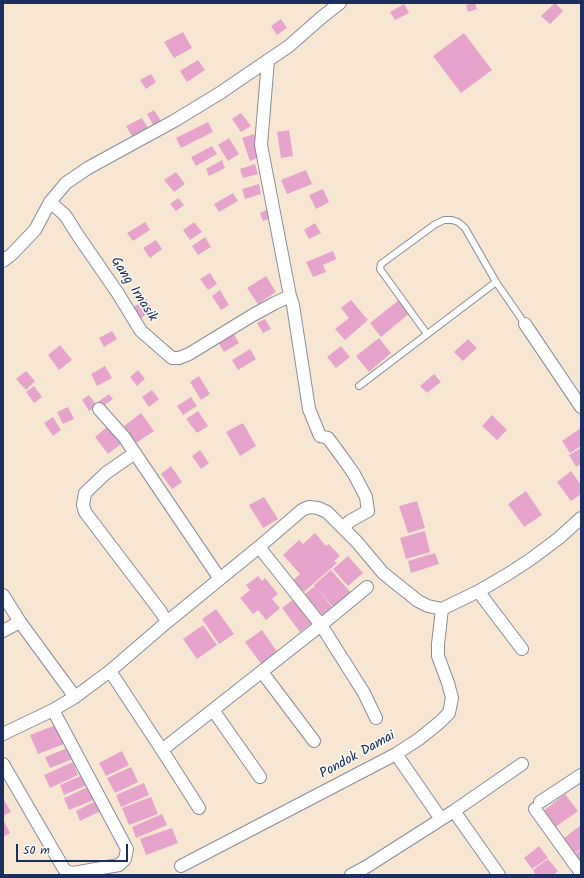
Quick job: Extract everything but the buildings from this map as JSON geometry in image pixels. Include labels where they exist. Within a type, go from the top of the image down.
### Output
[{"type":"street","points":[[3,261],[12,254],[35,230],[50,202],[66,183],[88,168],[174,121],[220,92],[289,46],[340,3]]},
{"type":"street","points":[[268,60],[261,145],[293,306],[309,409],[320,436],[328,438],[342,456],[354,474],[366,497],[368,511],[350,521],[343,528]]},
{"type":"street","name":"Gang Irnasik","points":[[50,202],[65,215],[117,292],[141,331],[172,358],[179,358],[189,354],[253,315],[290,296]]},
{"type":"street","points":[[525,324],[581,407]]},
{"type":"street","points":[[99,409],[124,437],[220,579]]},
{"type":"street","points":[[135,453],[106,473],[85,493],[83,505],[86,512],[167,622]]},
{"type":"street","points":[[3,734],[53,710],[75,697],[110,671],[302,510],[318,508],[327,512],[357,542],[383,573],[418,601],[428,606],[442,608],[480,591],[531,559],[581,518]]},
{"type":"street","points":[[259,547],[320,625],[364,693],[376,718]]},
{"type":"street","points":[[162,750],[367,587]]},
{"type":"street","points":[[480,591],[484,599],[522,649]]},
{"type":"street","points":[[3,596],[20,622],[75,697]]},
{"type":"street","name":"Pondok Damai","points":[[181,866],[396,754],[419,739],[440,722],[449,713],[452,698],[438,656],[442,608]]},
{"type":"street","points":[[3,631],[16,624]]},
{"type":"street","points":[[110,671],[199,808]]},
{"type":"street","points":[[262,672],[314,741]]},
{"type":"street","points":[[3,764],[64,869],[73,873],[119,865],[125,859],[127,849],[53,710]]},
{"type":"street","points":[[213,710],[260,777]]},
{"type":"street","points":[[396,754],[441,819]]},
{"type":"street","points":[[351,875],[454,811],[522,764]]},
{"type":"street","points":[[581,776],[537,806],[581,874]]},
{"type":"street","points":[[454,811],[499,875]]},
{"type":"lane","points":[[427,334],[380,269],[381,264],[434,225],[444,220],[458,222],[465,228],[496,282],[525,324]]},
{"type":"lane","points":[[359,386],[496,282]]}]
